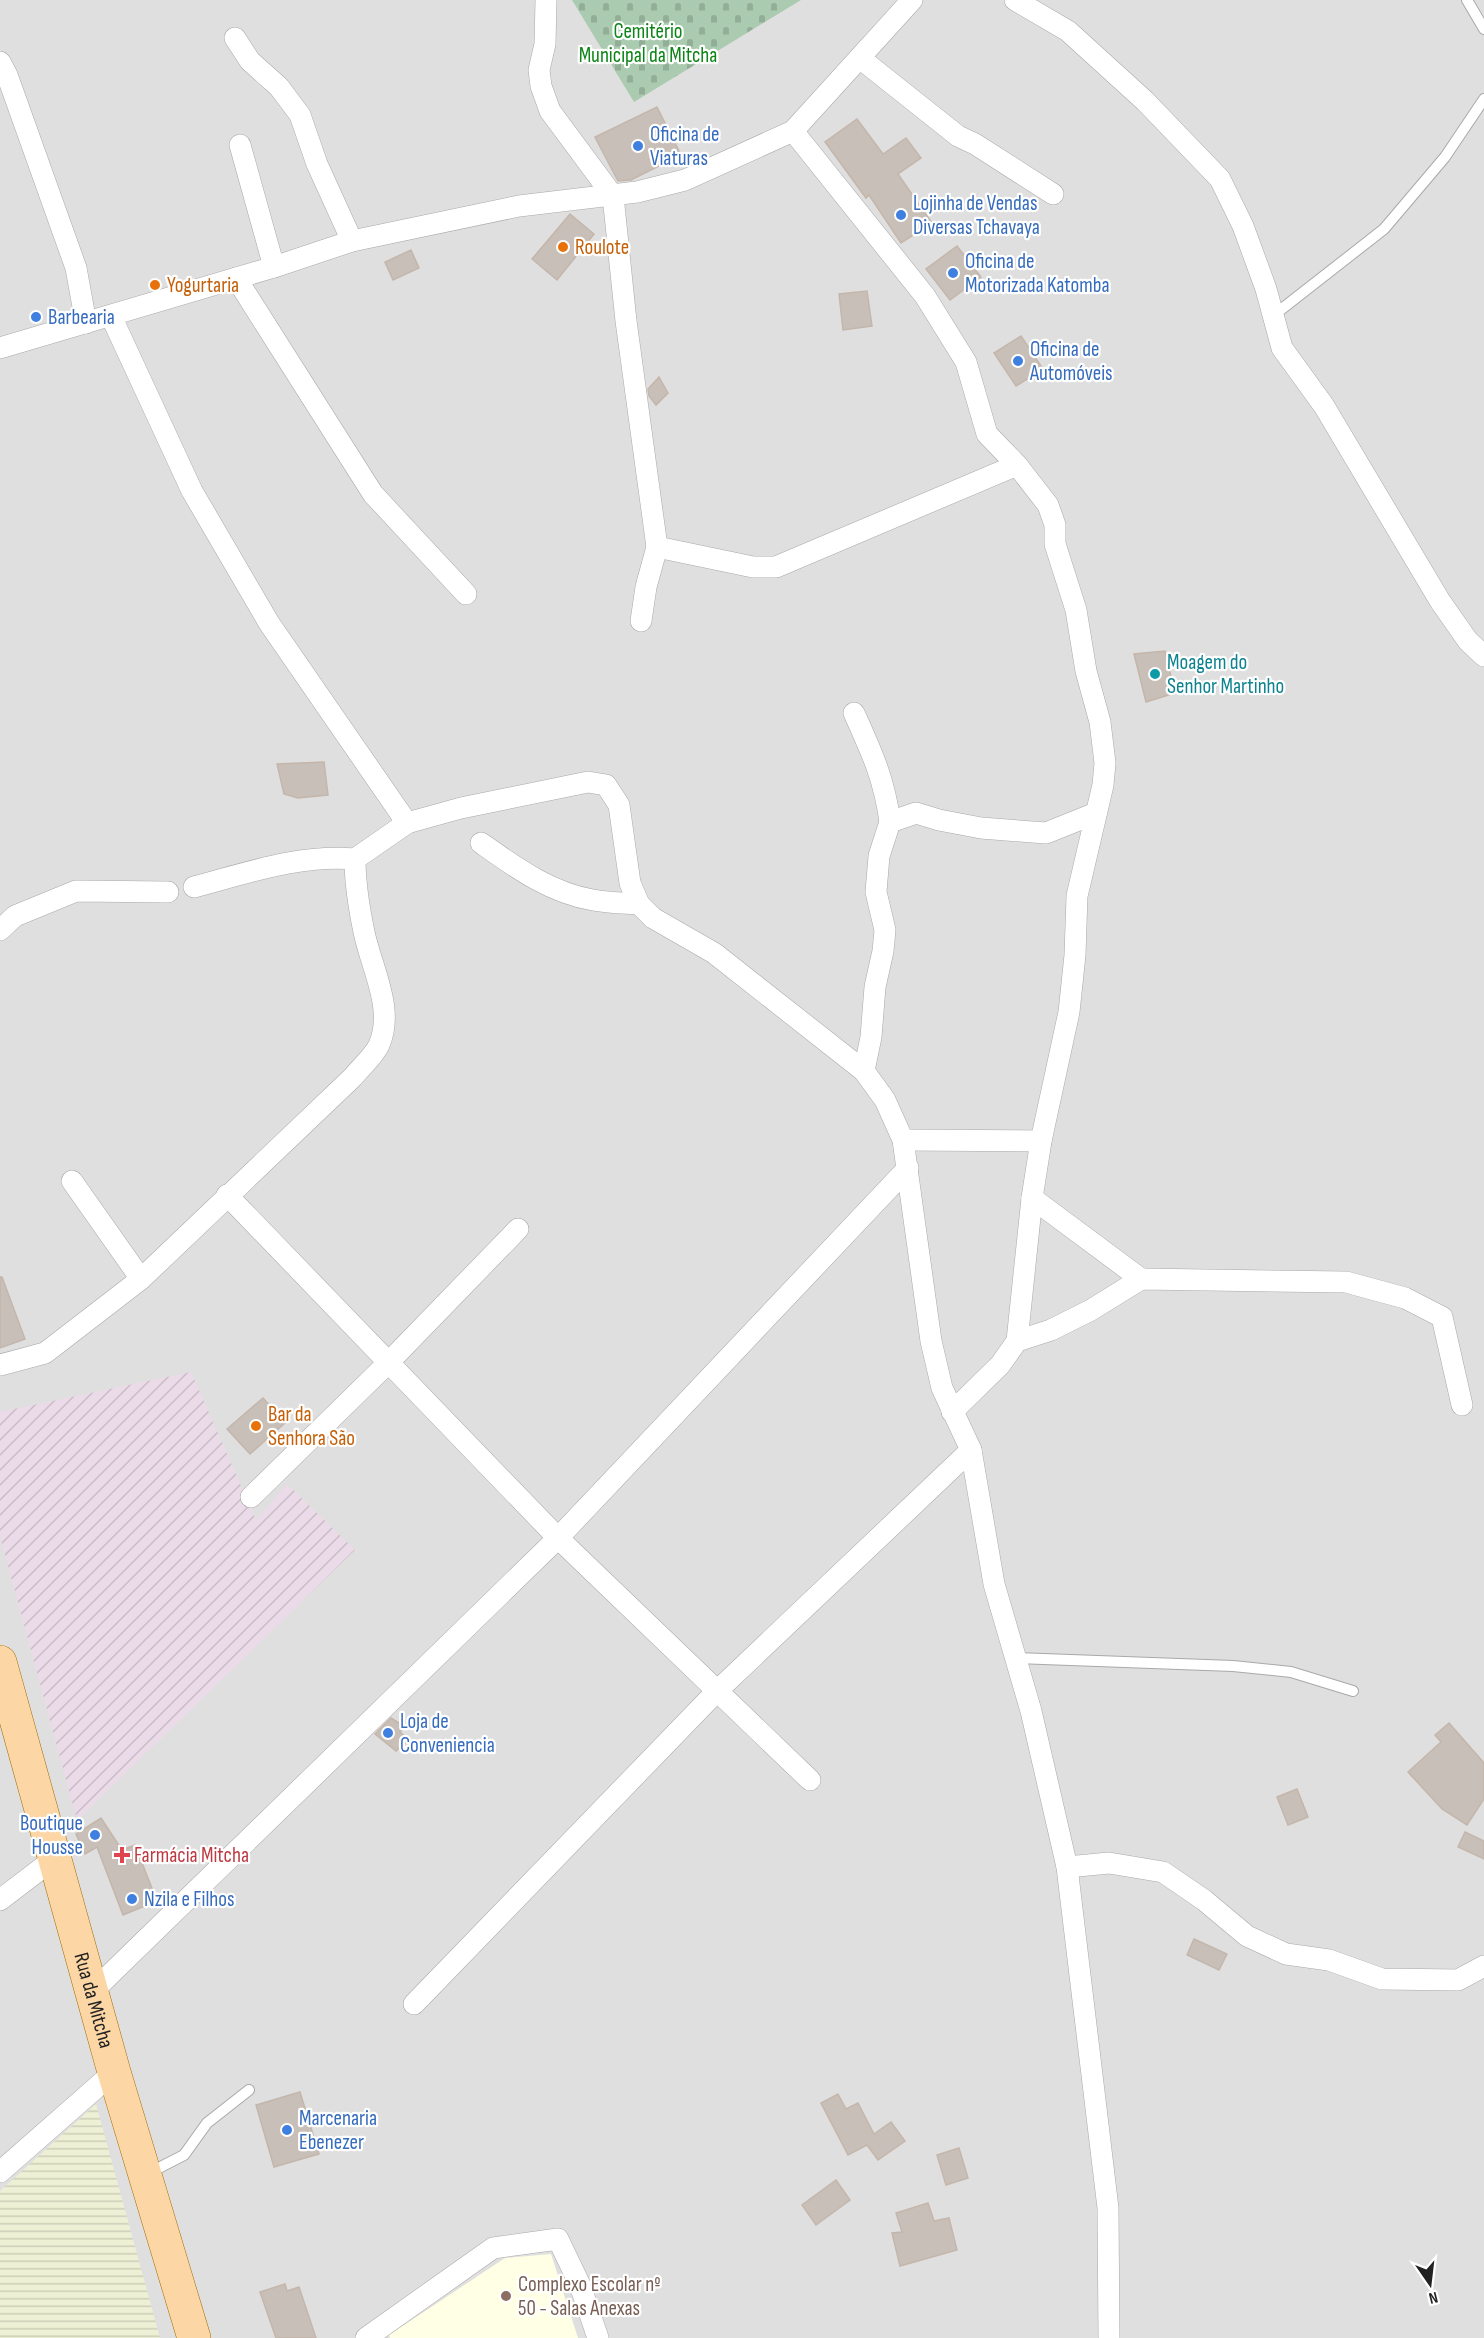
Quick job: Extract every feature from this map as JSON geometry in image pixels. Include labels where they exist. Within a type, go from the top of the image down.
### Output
[{"type":"main road","name":"Rua da Mitcha","points":[[0,1662],[114,2072],[194,2338]]},
{"type":"street","points":[[546,0],[545,44],[539,70],[541,86],[550,111],[613,196],[626,321],[657,548],[646,587],[641,621]]},
{"type":"street","points":[[0,348],[274,267],[352,241],[519,206],[613,196],[685,180],[793,131],[861,59],[912,0]]},
{"type":"street","points":[[1015,0],[1068,31],[1145,101],[1220,179],[1243,226],[1274,315],[1282,348],[1324,406],[1440,601],[1468,641],[1484,656]]},
{"type":"street","points":[[235,38],[250,61],[279,87],[300,115],[317,164],[352,241]]},
{"type":"street","points":[[861,59],[958,136],[975,144],[1053,194]]},
{"type":"street","points":[[0,62],[44,174],[76,268],[86,323]]},
{"type":"street","points":[[793,131],[925,296],[966,362],[987,434],[1017,465],[1048,505],[1054,525],[1055,544],[1076,610],[1086,671],[1100,722],[1106,763],[1077,896],[1076,956],[1069,1011],[1041,1141],[1032,1198],[1017,1341],[1000,1365],[952,1412]]},
{"type":"street","points":[[240,145],[274,267]]},
{"type":"street","points":[[236,278],[373,494],[466,594]]},
{"type":"street","points":[[111,316],[192,492],[268,623],[407,823]]},
{"type":"street","points":[[657,548],[753,567],[776,567],[1017,465]]},
{"type":"street","points":[[854,713],[878,767],[886,795],[890,822],[879,856],[876,892],[885,930],[875,987],[871,1037],[864,1071]]},
{"type":"street","points":[[194,887],[301,860],[333,857],[355,859],[407,823],[461,808],[588,782],[606,785],[619,805],[630,883],[639,904],[653,918],[714,953],[864,1071],[885,1100],[903,1140],[931,1341],[942,1388],[971,1450],[994,1584],[1031,1711],[1067,1867],[1108,2208],[1109,2338]]},
{"type":"street","points":[[890,822],[916,813],[981,828],[1046,833],[1096,813]]},
{"type":"street","points":[[481,843],[529,877],[556,889],[591,900],[639,904]]},
{"type":"street","points":[[0,1365],[45,1353],[141,1279],[353,1077],[379,1046],[385,1023],[382,1000],[364,933],[355,875],[355,859]]},
{"type":"street","points":[[0,930],[15,916],[76,891],[168,892]]},
{"type":"street","points":[[903,1140],[1041,1141]]},
{"type":"street","points":[[92,1992],[558,1538],[908,1168]]},
{"type":"street","points":[[72,1181],[141,1279]]},
{"type":"street","points":[[227,1195],[558,1538],[810,1780]]},
{"type":"street","points":[[1032,1198],[1141,1279]]},
{"type":"street","points":[[251,1497],[389,1362],[518,1229]]},
{"type":"street","points":[[1017,1341],[1052,1330],[1091,1310],[1141,1279],[1346,1282],[1404,1298],[1442,1317],[1462,1405]]},
{"type":"street","points":[[414,2004],[716,1692],[971,1450]]},
{"type":"street","points":[[0,1900],[55,1858]]},
{"type":"street","points":[[1067,1867],[1109,1863],[1162,1872],[1204,1900],[1248,1936],[1286,1954],[1329,1960],[1382,1979],[1458,1980],[1484,1966]]},
{"type":"street","points":[[0,2172],[114,2072]]},
{"type":"street","points":[[366,2338],[493,2248],[558,2239],[580,2285],[598,2338]]},
{"type":"lane","points":[[1467,0],[1484,29]]},
{"type":"lane","points":[[1274,315],[1384,229],[1445,156],[1484,99]]},
{"type":"lane","points":[[1016,1658],[1233,1666],[1292,1672],[1353,1691]]},
{"type":"lane","points":[[145,2175],[184,2155],[207,2122],[249,2090]]},
{"type":"shaded area","points":[[0,0],[1484,0],[1484,2338],[0,2338]]},
{"type":"shaded area","points":[[191,1372],[256,1520],[287,1484],[355,1550],[77,1820],[0,1536],[0,1412]]},
{"type":"shaded area","points":[[96,2104],[160,2338],[0,2338],[0,2191]]},
{"type":"shaded area","name":"Complexo Escolar nº 50 - Salas Anexas","points":[[551,2254],[578,2338],[390,2338],[389,2335],[505,2258]]},
{"type":"green space","name":"Cemitério Municipal da Mitcha","points":[[572,0],[801,0],[634,102]]},
{"type":"building","name":"Oficina de Viaturas","points":[[657,107],[681,155],[631,180],[618,181],[595,137]]},
{"type":"building","points":[[857,119],[883,154],[906,138],[921,158],[898,174],[932,223],[901,243],[869,195],[866,198],[825,142]]},
{"type":"building","name":"Roulote","points":[[570,214],[594,234],[557,280],[532,259]]},
{"type":"building","name":"Oficina de Motorizada Katomba","points":[[957,246],[981,277],[950,300],[926,269]]},
{"type":"building","points":[[411,250],[419,268],[393,280],[385,262]]},
{"type":"building","points":[[867,291],[872,326],[843,330],[839,294]]},
{"type":"building","name":"Oficina de Automóveis","points":[[1021,336],[1043,369],[1016,386],[994,353]]},
{"type":"building","points":[[659,377],[668,393],[656,405],[649,396],[648,389]]},
{"type":"building","name":"Moagem do Senhor Martinho","points":[[1165,651],[1175,693],[1146,702],[1134,654]]},
{"type":"building","points":[[324,762],[328,795],[298,798],[284,794],[277,764]]},
{"type":"building","points":[[0,1277],[2,1277],[25,1339],[0,1348]]},
{"type":"building","name":"Bar da Senhora São","points":[[263,1398],[285,1423],[250,1454],[227,1429]]},
{"type":"building","name":"Loja de Conveniencia","points":[[391,1718],[405,1727],[400,1732],[409,1740],[396,1751],[375,1734]]},
{"type":"building","points":[[1449,1723],[1484,1763],[1484,1799],[1467,1825],[1442,1809],[1408,1772],[1441,1742],[1435,1735]]},
{"type":"building","points":[[1297,1789],[1308,1817],[1288,1825],[1277,1797]]},
{"type":"building","points":[[101,1818],[122,1850],[135,1845],[157,1901],[123,1915],[97,1847],[85,1854],[76,1834]]},
{"type":"building","points":[[1465,1832],[1484,1841],[1484,1859],[1458,1847]]},
{"type":"building","points":[[1194,1939],[1227,1954],[1219,1970],[1187,1955]]},
{"type":"building","name":"Marcenaria Ebenezer","points":[[300,2092],[319,2154],[274,2167],[256,2105]]},
{"type":"building","points":[[838,2094],[846,2109],[858,2103],[874,2134],[891,2122],[905,2141],[878,2160],[867,2145],[848,2155],[821,2103]]},
{"type":"building","points":[[959,2148],[968,2178],[946,2185],[937,2155]]},
{"type":"building","points":[[836,2180],[850,2200],[816,2225],[802,2205]]},
{"type":"building","points":[[928,2203],[934,2221],[949,2218],[957,2250],[900,2266],[892,2233],[902,2232],[896,2213]]},
{"type":"building","points":[[285,2284],[287,2291],[299,2287],[316,2338],[276,2338],[260,2292]]},
{"type":"place","name":"Oficina de Viaturas","points":[[638,146]]},
{"type":"place","name":"Lojinha de Vendas Diversas Tchavaya","points":[[901,215]]},
{"type":"place","name":"Roulote","points":[[563,247]]},
{"type":"place","name":"Oficina de Motorizada Katomba","points":[[953,273]]},
{"type":"place","name":"Yogurtaria","points":[[155,285]]},
{"type":"place","name":"Barbearia","points":[[36,317]]},
{"type":"place","name":"Oficina de Automóveis","points":[[1018,361]]},
{"type":"place","name":"Moagem do Senhor Martinho","points":[[1155,674]]},
{"type":"place","name":"Bar da Senhora São","points":[[256,1426]]},
{"type":"place","name":"Loja de Conveniencia","points":[[388,1733]]},
{"type":"place","name":"Boutique Housse","points":[[95,1835]]},
{"type":"place","name":"Farmácia Mitcha","points":[[122,1855]]},
{"type":"place","name":"Nzila e Filhos","points":[[132,1899]]},
{"type":"place","name":"Marcenaria Ebenezer","points":[[287,2130]]},
{"type":"place","name":"Complexo Escolar nº 50 - Salas Anexas","points":[[506,2296]]}]
